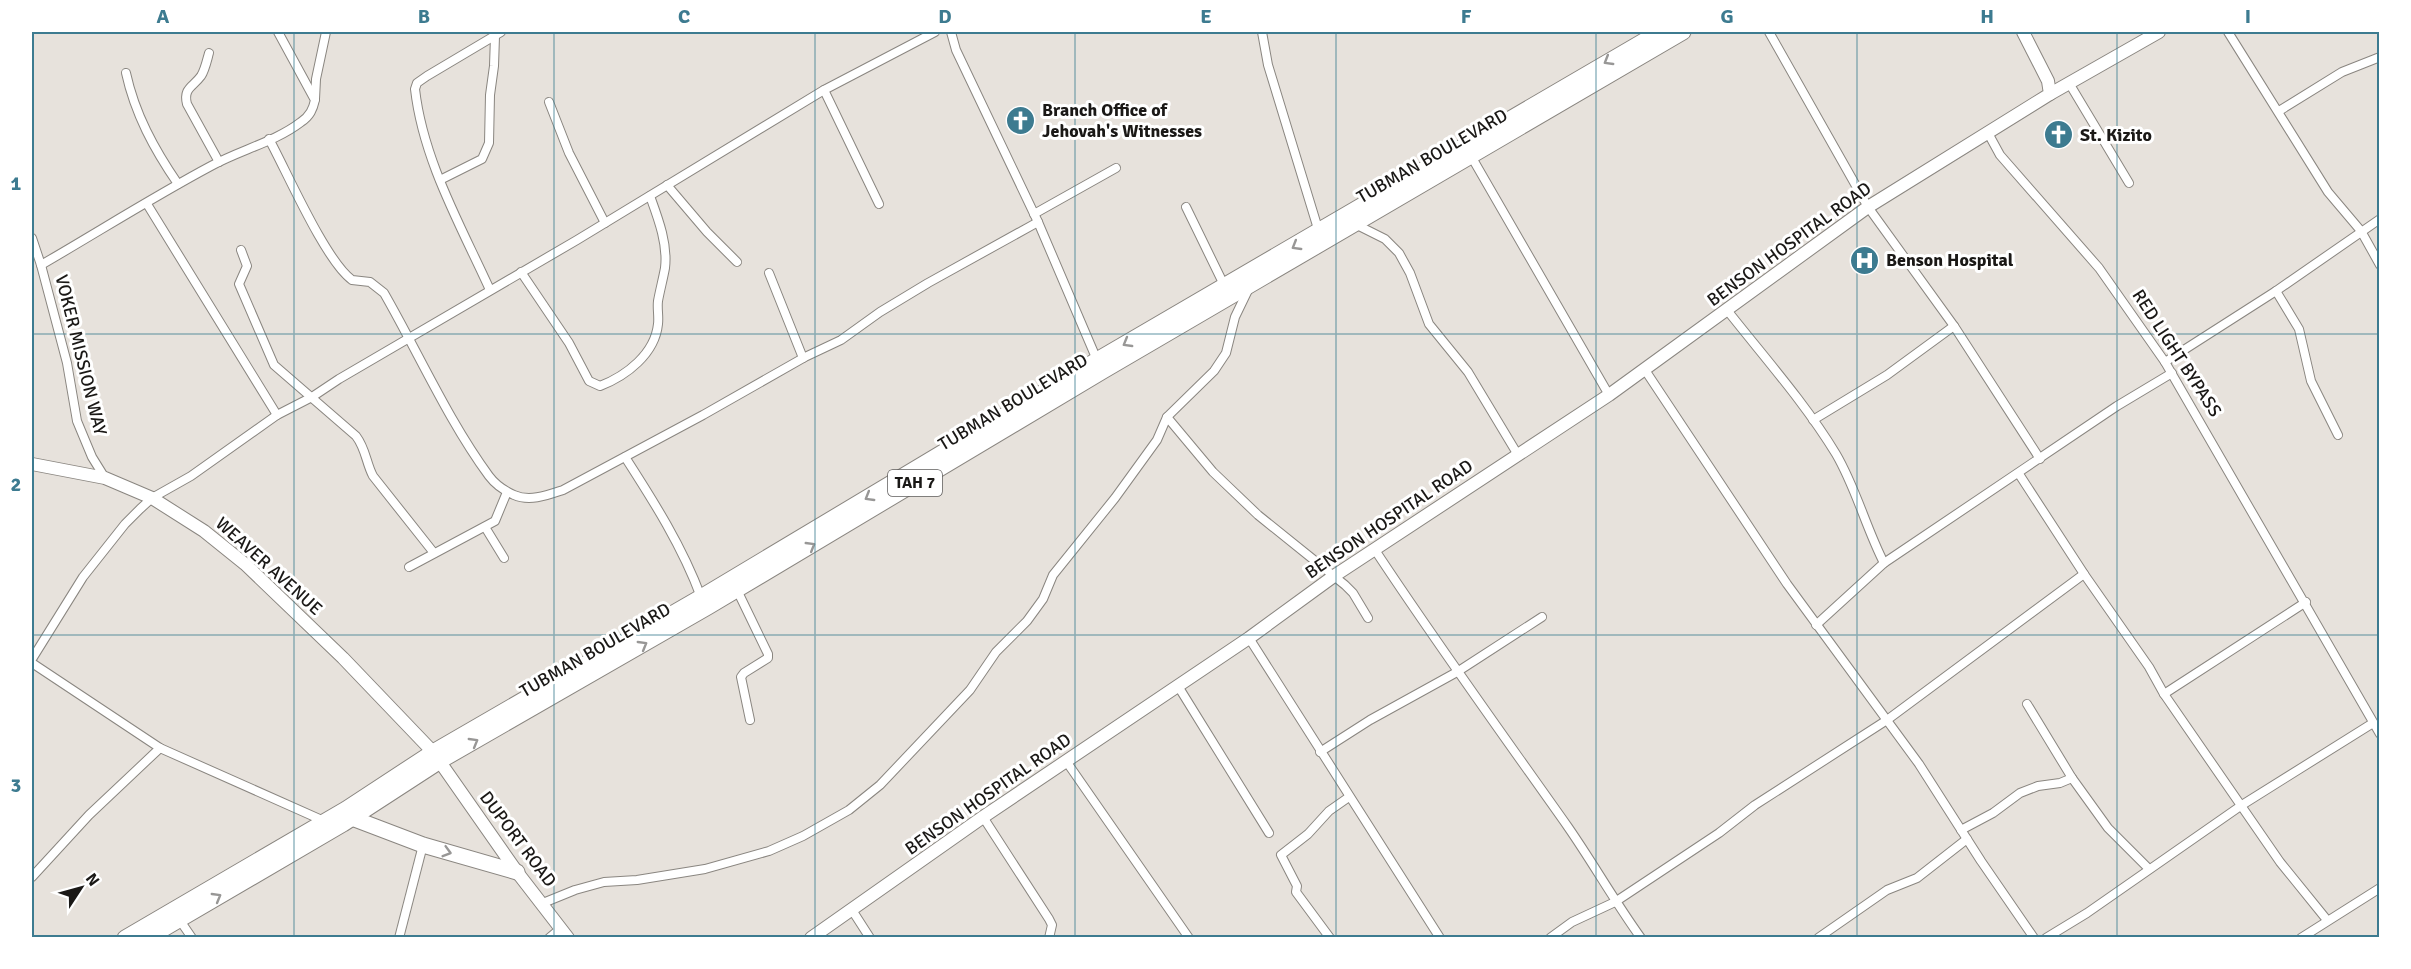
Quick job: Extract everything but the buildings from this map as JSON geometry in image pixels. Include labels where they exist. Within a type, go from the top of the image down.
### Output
[{"type":"highway","name":"TUBMAN BOULEVARD","points":[[125,938],[324,821],[737,590],[1103,371],[1249,287],[1321,238],[1659,32]]},
{"type":"highway","name":"TUBMAN BOULEVARD","points":[[148,938],[352,818],[437,757],[1097,360],[1225,287],[1321,238],[1355,224],[1683,32]]},
{"type":"highway","points":[[352,818],[423,845],[517,872]]},
{"type":"street","points":[[278,32],[315,100]]},
{"type":"street","points":[[41,265],[178,184],[303,121],[313,110],[316,79],[326,32]]},
{"type":"street","points":[[324,821],[160,748],[32,661],[83,577],[125,524],[152,498],[191,476],[277,415],[312,397],[521,273],[824,90],[935,32]]},
{"type":"street","points":[[951,32],[960,59],[1036,218],[1097,360]]},
{"type":"street","points":[[1262,32],[1268,65],[1321,238]]},
{"type":"street","points":[[1769,32],[1868,207],[1954,326],[2040,459]]},
{"type":"street","points":[[2022,32],[2048,81],[2050,94]]},
{"type":"street","points":[[1988,133],[2155,32]]},
{"type":"street","points":[[2228,32],[2328,192],[2361,231],[2379,265]]},
{"type":"street","points":[[490,290],[440,180],[423,132],[415,89],[417,83],[427,76],[498,34]]},
{"type":"street","points":[[440,180],[482,159],[485,154],[489,143],[490,95],[498,34]]},
{"type":"street","points":[[209,53],[202,75],[188,88],[185,96],[187,104],[219,162]]},
{"type":"street","points":[[2279,111],[2343,72],[2379,57]]},
{"type":"street","points":[[126,73],[131,96],[143,126],[178,184]]},
{"type":"street","points":[[2069,83],[2129,183]]},
{"type":"street","points":[[824,90],[879,204]]},
{"type":"street","points":[[549,102],[569,153],[604,223]]},
{"type":"street","name":"BENSON HOSPITAL ROAD","points":[[811,938],[983,817],[1248,638],[1334,576],[1609,395],[1868,207],[1988,133]]},
{"type":"street","name":"RED LIGHT BYPASS","points":[[1988,133],[2000,156],[2099,268],[2165,362],[2306,602],[2379,734]]},
{"type":"street","points":[[269,139],[333,258],[352,280],[370,282],[384,293],[446,407],[490,477],[507,492],[519,497],[545,496],[563,490],[803,358],[841,340],[880,312],[1116,168]]},
{"type":"street","points":[[1471,156],[1609,395]]},
{"type":"street","points":[[667,185],[707,232],[737,262]]},
{"type":"street","points":[[521,273],[569,342],[589,381],[600,386],[617,377],[637,363],[645,354],[658,325],[657,309],[665,267],[664,247],[657,214],[650,196]]},
{"type":"street","points":[[147,204],[277,415]]},
{"type":"street","points":[[1185,207],[1225,287]]},
{"type":"street","points":[[2165,362],[2276,291],[2379,219]]},
{"type":"street","points":[[1355,224],[1385,239],[1399,254],[1410,273],[1429,324],[1468,372],[1518,455]]},
{"type":"street","name":"VOKER MISSION WAY","points":[[32,238],[67,363],[77,422],[92,457],[105,478]]},
{"type":"street","points":[[241,250],[247,266],[238,284],[264,347],[274,365],[346,427],[363,446],[366,464],[373,476],[434,553]]},
{"type":"street","points":[[769,273],[803,358]]},
{"type":"street","points":[[543,903],[575,890],[604,882],[637,880],[705,869],[768,852],[803,836],[849,810],[880,785],[970,690],[996,652],[1027,621],[1043,598],[1053,575],[1115,498],[1157,440],[1167,417],[1214,371],[1226,353],[1235,317],[1249,287]]},
{"type":"street","points":[[2276,291],[2299,329],[2311,381],[2338,435]]},
{"type":"street","points":[[1727,310],[1813,420],[1836,454],[1851,483],[1855,498],[1884,563]]},
{"type":"street","points":[[1813,420],[1887,375],[1954,326]]},
{"type":"street","points":[[1645,370],[1816,625],[1932,782],[1966,838],[2034,938]]},
{"type":"street","points":[[1816,625],[1884,563],[2019,474],[2116,406],[2172,373]]},
{"type":"street","points":[[1167,417],[1213,472],[1258,515],[1353,593],[1368,618]]},
{"type":"street","points":[[625,457],[674,535],[688,561],[701,597]]},
{"type":"street","name":"WEAVER AVENUE","points":[[32,464],[105,478],[152,498],[204,531],[245,564],[343,658],[437,757]]},
{"type":"street","points":[[2019,474],[2084,574],[2150,667],[2164,694],[2280,862],[2327,920]]},
{"type":"street","points":[[409,567],[498,518],[507,492]]},
{"type":"street","points":[[485,527],[504,558]]},
{"type":"street","points":[[1375,550],[1457,672],[1569,829],[1615,902],[1641,938]]},
{"type":"street","points":[[1550,938],[1572,922],[1615,902],[1719,833],[1755,805],[1887,720],[2084,574]]},
{"type":"street","points":[[737,590],[768,654],[768,658],[741,677],[750,720]]},
{"type":"street","points":[[2164,694],[2306,602]]},
{"type":"street","points":[[1320,753],[1370,720],[1457,672],[1542,617]]},
{"type":"street","points":[[1248,638],[1440,938]]},
{"type":"street","points":[[1178,686],[1269,833]]},
{"type":"street","points":[[2027,704],[2072,778],[2108,828],[2149,869]]},
{"type":"street","points":[[2046,938],[2242,805],[2373,723]]},
{"type":"street","points":[[32,877],[89,815],[160,748]]},
{"type":"street","name":"DUPORT ROAD","points":[[437,757],[517,872],[565,932]]},
{"type":"street","points":[[1066,761],[1185,935]]},
{"type":"street","points":[[1961,830],[1993,813],[2020,793],[2072,778]]},
{"type":"street","points":[[1330,938],[1296,892],[1297,886],[1281,855],[1308,834],[1329,811],[1349,797]]},
{"type":"street","points":[[983,817],[1049,919],[1052,925],[1049,938]]},
{"type":"street","points":[[1818,938],[1887,890],[1917,878],[1966,838]]},
{"type":"street","points":[[399,938],[423,845]]},
{"type":"street","points":[[2301,938],[2379,888]]},
{"type":"street","points":[[852,910],[870,938]]},
{"type":"street","points":[[179,919],[192,938]]},
{"type":"street","points":[[549,938],[565,932]]},
{"type":"place","name":"Branch Office of Jehovah's Witnesses","points":[[1021,120]]},
{"type":"place","name":"St. Kizito","points":[[2059,135]]},
{"type":"place","name":"Benson Hospital","points":[[1865,260]]}]
